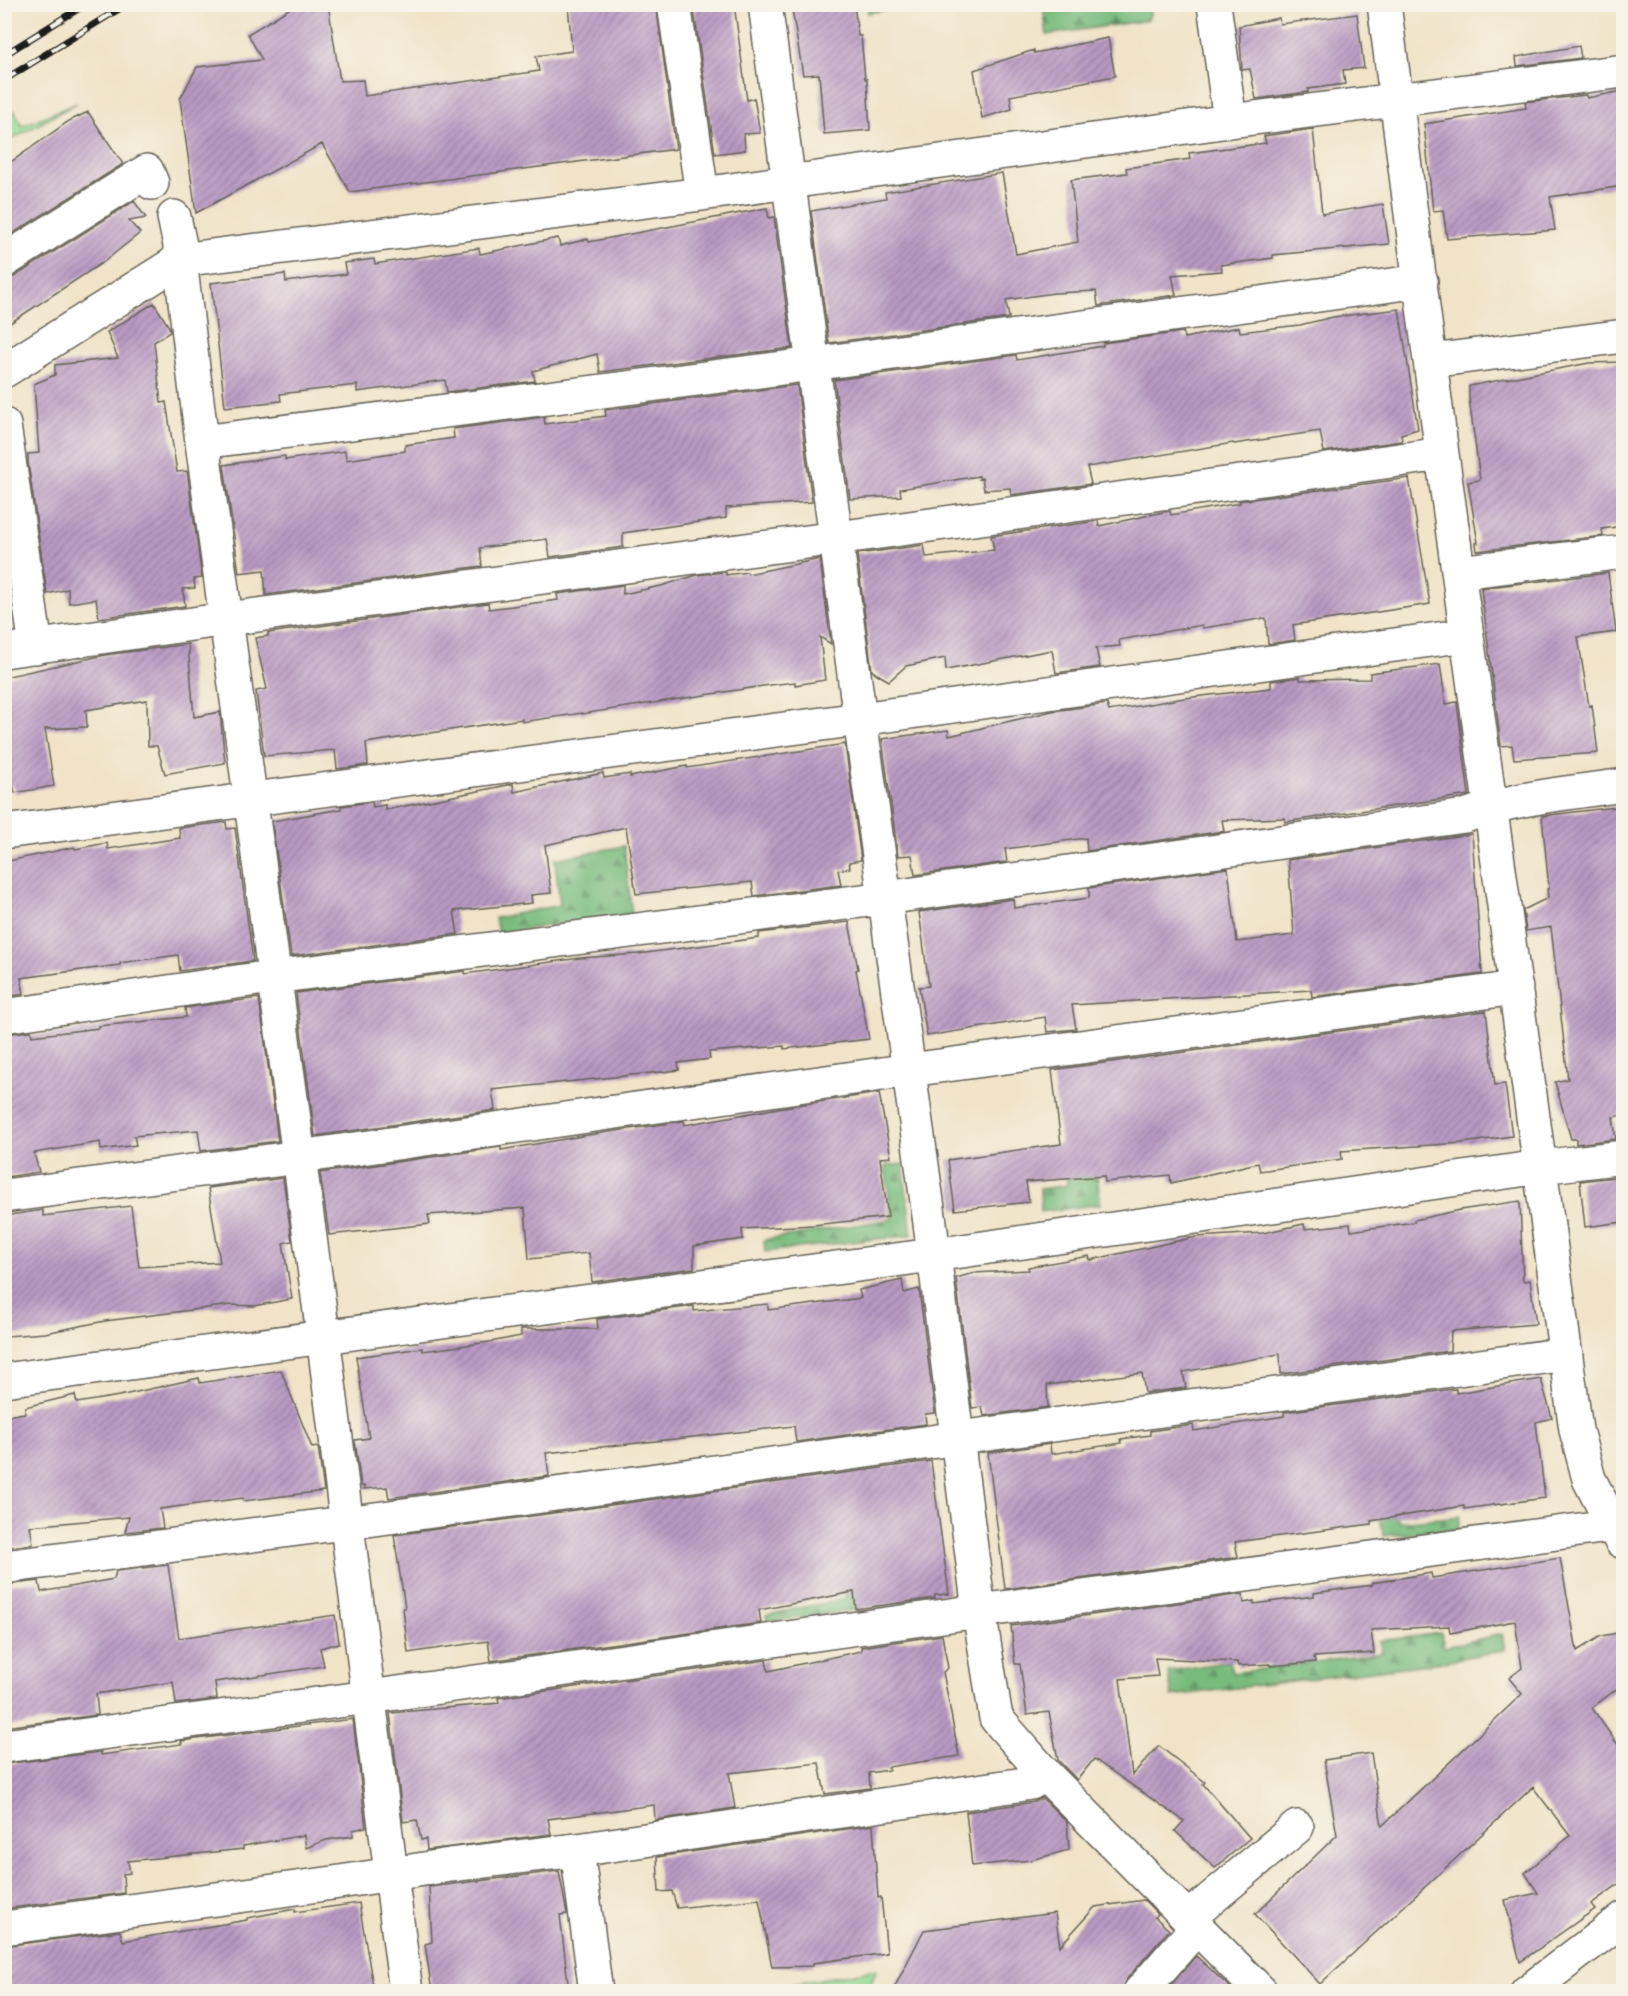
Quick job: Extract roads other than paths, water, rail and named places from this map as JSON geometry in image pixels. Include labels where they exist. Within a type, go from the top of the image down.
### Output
[{"type":"street","points":[[674,4],[702,194]]},
{"type":"street","points":[[765,4],[860,719],[935,1254],[979,1611],[996,1718],[1045,1774],[1261,1992]]},
{"type":"street","points":[[1214,4],[1230,121]]},
{"type":"street","points":[[4,1746],[979,1611],[1619,1531],[1589,1479],[1578,1440],[1442,454],[1384,4]]},
{"type":"street","points":[[4,371],[180,260],[702,194],[1230,121],[1623,71]]},
{"type":"street","points":[[4,261],[147,171],[152,183]]},
{"type":"street","points":[[174,217],[180,245],[202,442],[323,1338],[406,1992]]},
{"type":"street","points":[[202,442],[1421,281]]},
{"type":"street","points":[[1431,361],[1623,336]]},
{"type":"street","points":[[4,426],[20,649],[1442,454]]},
{"type":"street","points":[[1459,572],[1623,552]]},
{"type":"street","points":[[4,832],[860,719],[1467,635]]},
{"type":"street","points":[[4,1016],[243,981],[275,979],[885,898],[1465,816],[1519,799],[1623,785]]},
{"type":"street","points":[[4,1196],[1516,988]]},
{"type":"street","points":[[4,1380],[935,1254],[1623,1157]]},
{"type":"street","points":[[4,1568],[1566,1354]]},
{"type":"street","points":[[4,1928],[450,1865],[577,1850],[1032,1783],[1045,1774]]},
{"type":"street","points":[[1140,1992],[1193,1922],[1297,1827]]},
{"type":"street","points":[[577,1850],[596,1992]]},
{"type":"street","points":[[1527,1992],[1623,1921]]},
{"type":"railway","points":[[4,55],[86,4]]},
{"type":"railway","points":[[4,80],[127,4]]}]
